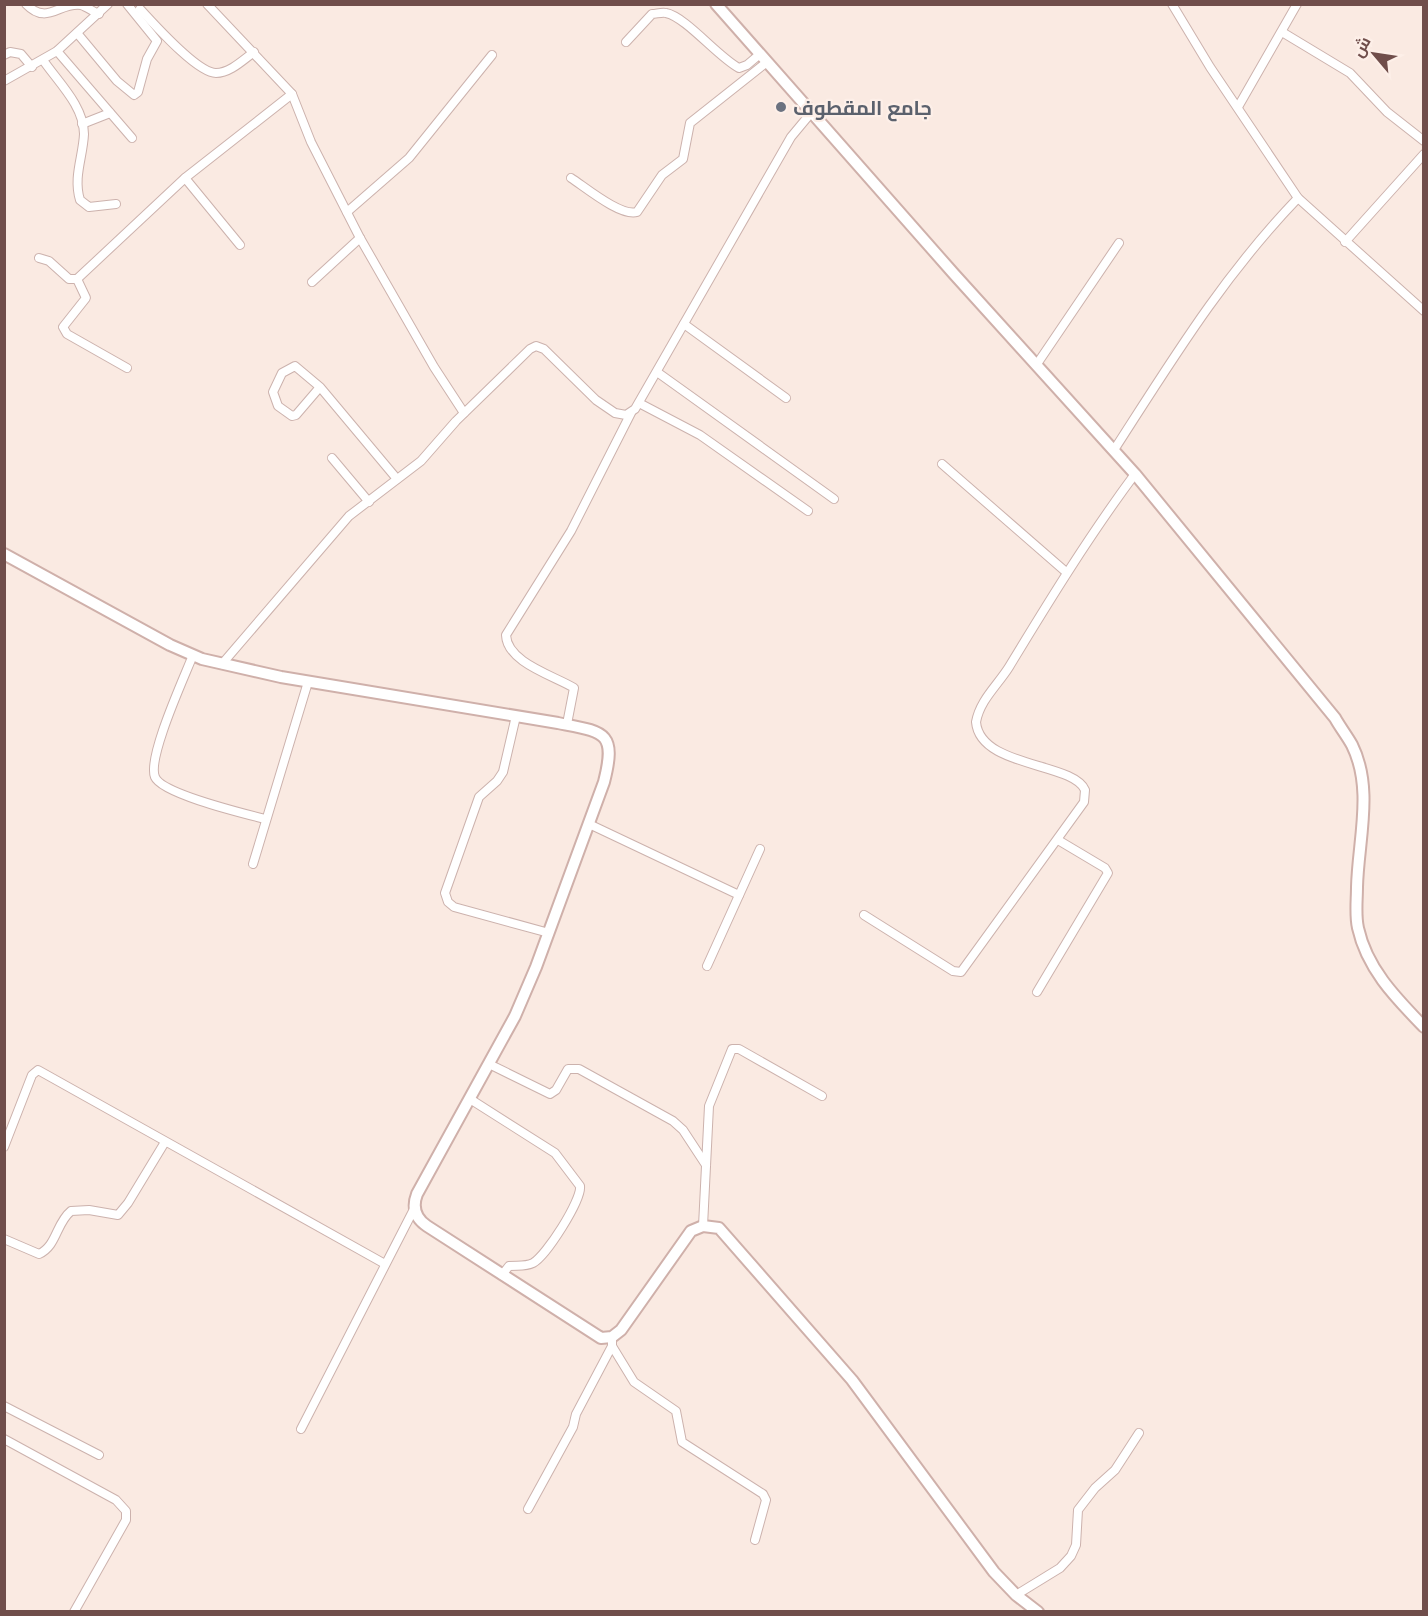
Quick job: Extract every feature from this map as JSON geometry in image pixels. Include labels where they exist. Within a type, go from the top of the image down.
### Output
[{"type":"street","points":[[26,4],[31,10],[48,15],[67,7],[81,5],[99,14]]},
{"type":"street","points":[[4,81],[57,51],[108,4]]},
{"type":"street","points":[[77,33],[117,81],[134,95],[138,92],[147,59],[157,41],[127,4]]},
{"type":"street","points":[[716,4],[1136,474],[1335,718],[1353,747],[1362,782],[1363,811],[1357,872],[1358,927],[1371,963],[1382,981],[1424,1027]]},
{"type":"street","points":[[1172,4],[1298,198],[1424,311]]},
{"type":"street","points":[[1238,107],[1297,4]]},
{"type":"street","points":[[209,5],[292,94],[311,142],[360,238],[434,367],[464,412]]},
{"type":"street","points":[[140,9],[203,68],[214,73],[226,71],[254,52]]},
{"type":"street","points":[[626,42],[652,14],[666,13],[678,18],[728,62],[739,68],[764,58]]},
{"type":"street","points":[[1282,32],[1311,47],[1350,73],[1387,112],[1424,141]]},
{"type":"street","points":[[57,51],[132,138]]},
{"type":"street","points":[[4,55],[10,52],[21,54],[32,67]]},
{"type":"street","points":[[346,212],[409,158],[492,55]]},
{"type":"street","points":[[571,178],[609,204],[630,213],[637,212],[662,174],[683,159],[690,123],[764,58]]},
{"type":"street","points":[[42,60],[80,112],[84,134],[77,190],[80,200],[89,207],[116,204]]},
{"type":"street","points":[[39,258],[49,261],[69,279],[76,279],[185,178],[292,94]]},
{"type":"street","points":[[82,124],[110,113]]},
{"type":"street","points":[[567,724],[574,688],[526,664],[509,644],[506,635],[571,531],[631,413],[657,372],[791,137],[811,113]]},
{"type":"street","points":[[1345,242],[1424,154]]},
{"type":"street","points":[[185,178],[240,245]]},
{"type":"street","points":[[1114,450],[1205,308],[1258,239],[1298,198]]},
{"type":"street","points":[[312,282],[360,238]]},
{"type":"street","points":[[1036,364],[1119,243]]},
{"type":"street","points":[[76,279],[86,297],[63,327],[67,334],[127,368]]},
{"type":"street","points":[[684,324],[786,398]]},
{"type":"street","points":[[222,664],[344,522],[421,461],[464,412],[524,354],[536,346],[544,349],[610,411],[622,415],[631,413]]},
{"type":"street","points":[[320,387],[296,415],[292,416],[278,406],[273,392],[282,373],[295,366],[320,387],[397,479]]},
{"type":"street","points":[[657,372],[834,499]]},
{"type":"street","points":[[639,403],[700,435],[808,511]]},
{"type":"street","points":[[332,458],[369,502]]},
{"type":"street","points":[[942,464],[1066,572]]},
{"type":"street","points":[[864,915],[953,971],[961,972],[1058,840],[1085,798],[1081,783],[997,749],[981,738],[976,722],[993,686],[1007,670],[1066,572],[1136,474]]},
{"type":"street","points":[[4,554],[193,655],[222,664],[308,682],[591,729],[603,735],[609,744],[611,756],[589,824],[549,933],[515,1016],[417,1194],[414,1209],[301,1429]]},
{"type":"street","points":[[193,655],[156,750],[155,778],[165,788],[214,806],[266,819]]},
{"type":"street","points":[[253,864],[308,682]]},
{"type":"street","points":[[516,716],[503,772],[497,781],[478,796],[445,893],[448,902],[453,907],[549,933]]},
{"type":"street","points":[[589,824],[739,895]]},
{"type":"street","points":[[1037,992],[1108,873],[1105,868],[1058,840]]},
{"type":"street","points":[[707,966],[760,849]]},
{"type":"street","points":[[703,1226],[709,1106],[732,1049],[739,1049],[822,1096]]},
{"type":"street","points":[[489,1064],[550,1094],[556,1090],[566,1071],[571,1068],[579,1069],[673,1121],[683,1130],[706,1165]]},
{"type":"street","points":[[4,1147],[32,1075],[38,1070],[385,1264]]},
{"type":"street","points":[[470,1099],[555,1154],[580,1186],[579,1199],[542,1255],[530,1264],[509,1266],[502,1275]]},
{"type":"street","points":[[4,1239],[39,1254],[50,1247],[63,1220],[71,1211],[89,1210],[118,1215],[129,1203],[165,1142]]},
{"type":"street","points":[[414,1209],[422,1223],[595,1336],[612,1342],[634,1382],[676,1411],[682,1442],[763,1494],[766,1500],[755,1540]]},
{"type":"street","points":[[528,1509],[573,1427],[576,1414],[612,1342],[687,1235],[703,1226],[719,1228],[852,1380],[994,1572],[1016,1595],[1038,1611]]},
{"type":"street","points":[[4,1406],[99,1455]]},
{"type":"street","points":[[1016,1595],[1060,1568],[1071,1556],[1076,1545],[1078,1510],[1095,1488],[1115,1470],[1139,1433]]},
{"type":"street","points":[[4,1439],[116,1500],[126,1511],[126,1520],[74,1611]]},
{"type":"place","name":"جامع المقطوف","points":[[781,107]]}]
